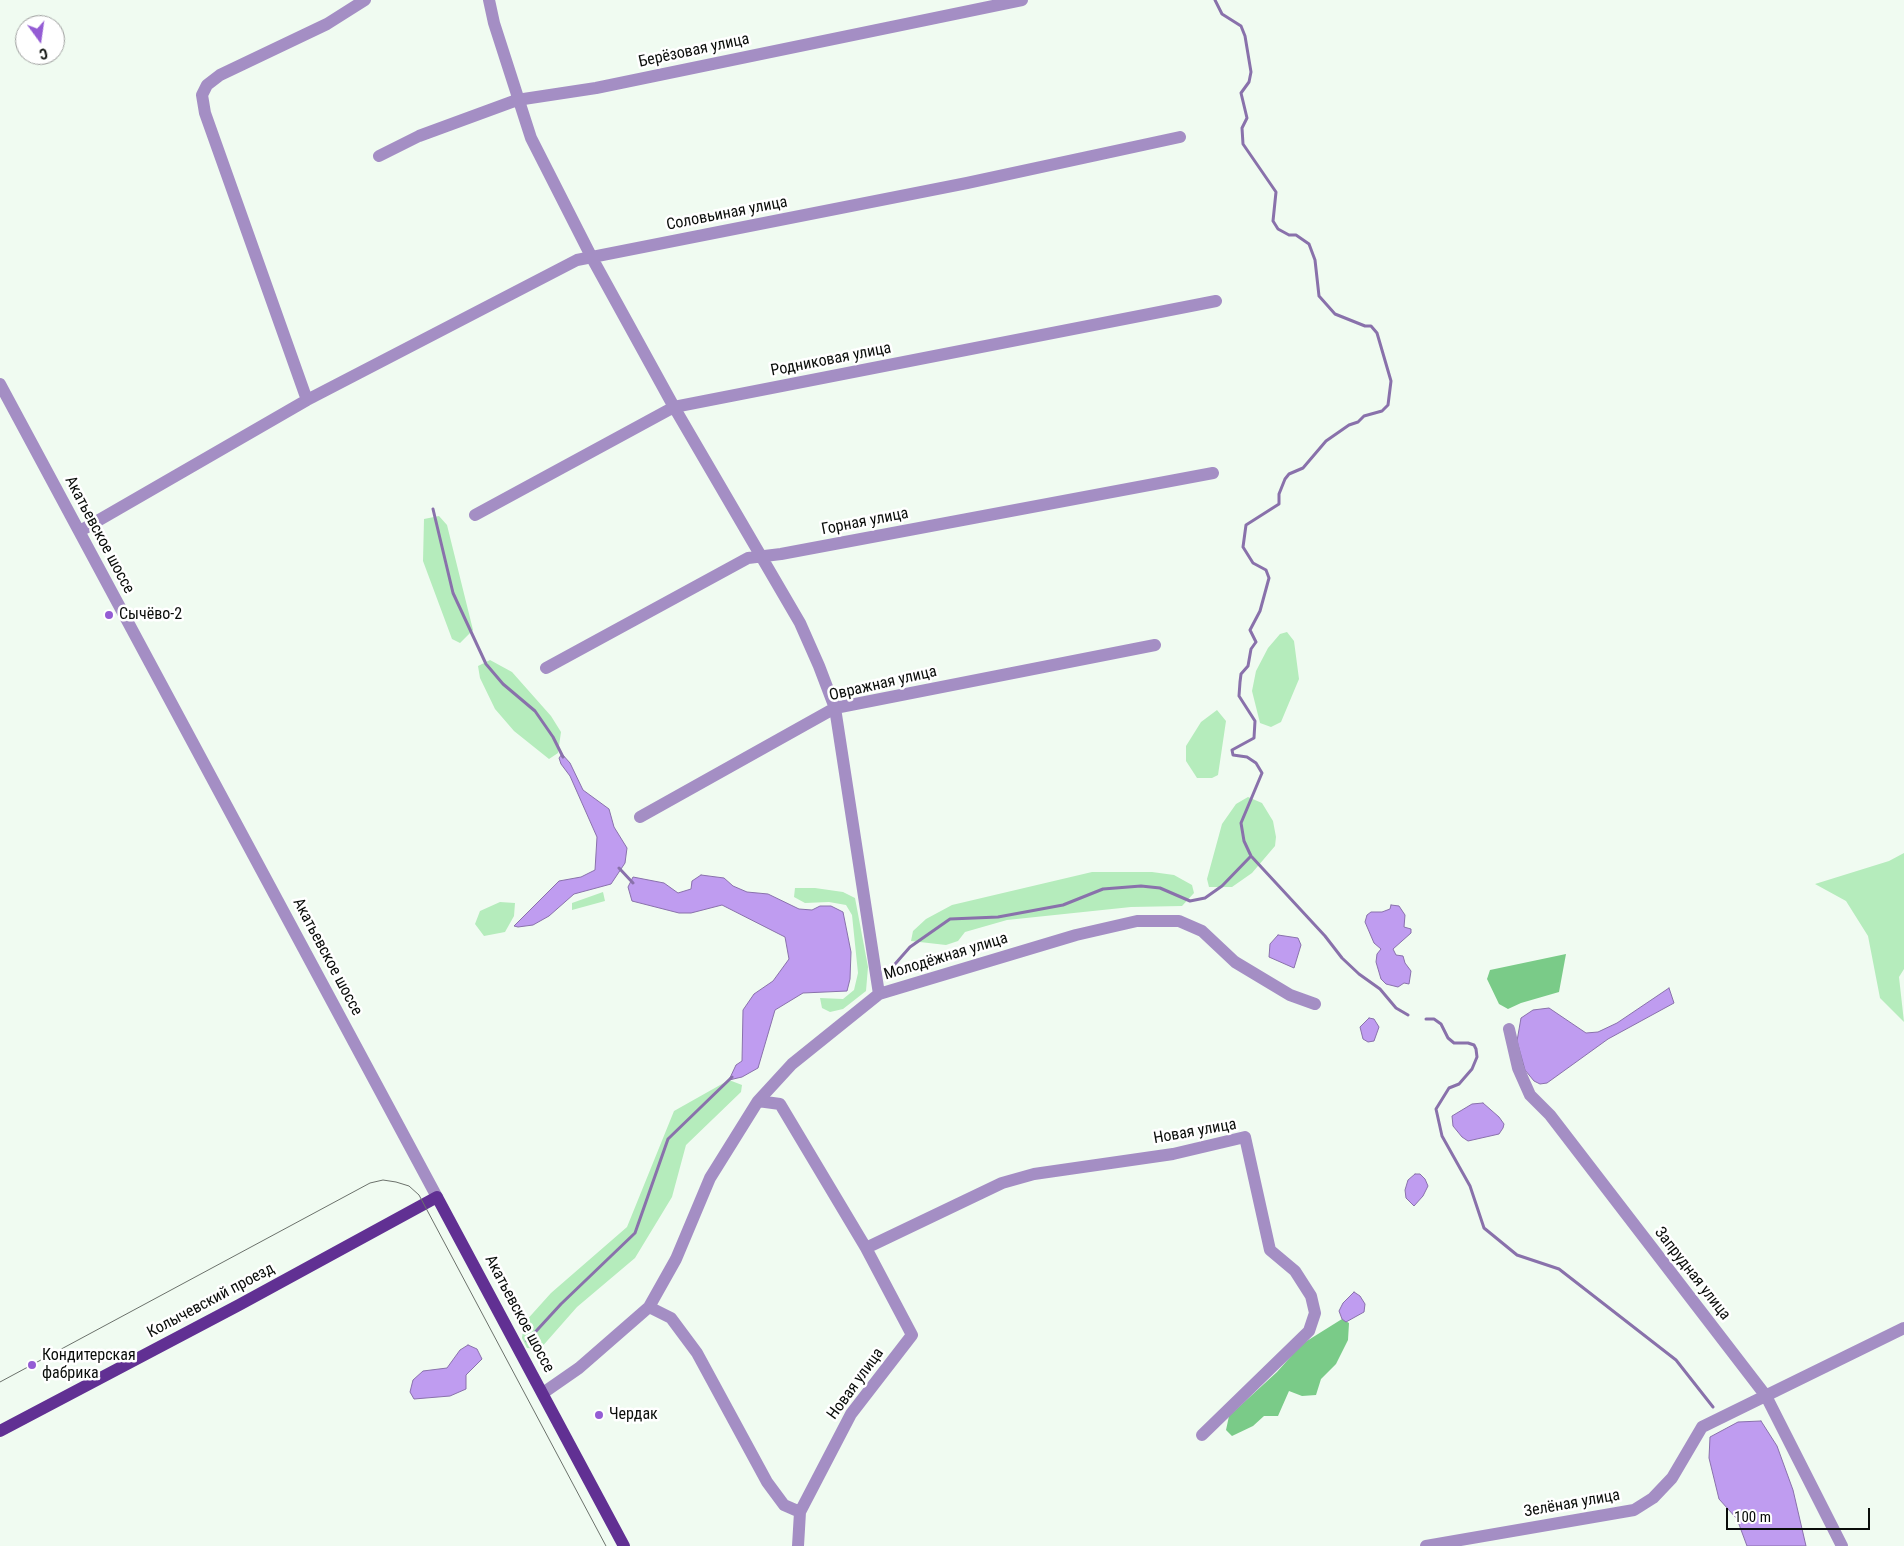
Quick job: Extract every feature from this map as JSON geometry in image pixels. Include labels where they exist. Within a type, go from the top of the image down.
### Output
[{"type":"main road","name":"Акатьевское шоссе","points":[[437,1197],[624,1546]]},
{"type":"main road","name":"Колычевский проезд","points":[[0,1431],[239,1305],[437,1197]]},
{"type":"street","points":[[307,400],[206,113],[202,95],[207,85],[220,75],[328,24],[365,0]]},
{"type":"street","points":[[490,0],[494,23],[517,100],[531,138],[592,258],[674,407],[800,623],[835,708],[879,994]]},
{"type":"street","name":"Берёзовая улица","points":[[379,156],[419,136],[517,100],[596,88],[1022,0]]},
{"type":"street","name":"Соловьиная улица","points":[[80,530],[307,400],[564,266],[592,258],[957,185],[1180,137]]},
{"type":"street","name":"Родниковая улица","points":[[474,515],[674,407],[1216,301]]},
{"type":"street","name":"Акатьевское шоссе","points":[[0,384],[437,1197]]},
{"type":"street","name":"Горная улица","points":[[546,668],[748,558],[781,554],[1214,474]]},
{"type":"street","name":"Овражная улица","points":[[640,817],[835,708],[1155,645]]},
{"type":"street","name":"Молодёжная улица","points":[[543,1394],[579,1368],[649,1307],[676,1259],[710,1178],[758,1101],[792,1064],[879,994],[1076,935],[1137,922],[1179,921],[1202,930],[1235,962],[1294,998],[1315,1004]]},
{"type":"street","name":"Запрудная улица","points":[[1509,1029],[1518,1068],[1530,1095],[1550,1115],[1766,1396],[1842,1546]]},
{"type":"street","name":"Новая улица","points":[[758,1101],[780,1104],[866,1248],[912,1335],[851,1414],[800,1512],[798,1546]]},
{"type":"street","name":"Новая улица","points":[[866,1248],[1002,1183],[1034,1174],[1173,1154],[1245,1137],[1270,1250],[1295,1271],[1311,1296],[1315,1313],[1309,1331],[1202,1435]]},
{"type":"street","points":[[649,1307],[672,1318],[698,1353],[767,1482],[784,1505],[800,1512]]},
{"type":"street","name":"Зелёная улица","points":[[1426,1546],[1634,1510],[1654,1498],[1672,1478],[1702,1427],[1904,1328]]},
{"type":"green space","points":[[439,516],[447,525],[473,630],[460,643],[452,639],[423,561],[424,519]]},
{"type":"green space","points":[[1287,632],[1294,641],[1299,679],[1281,722],[1271,727],[1260,723],[1252,691],[1256,671],[1268,648],[1280,634]]},
{"type":"green space","points":[[490,660],[512,672],[551,716],[561,732],[558,753],[549,759],[514,731],[495,709],[480,678],[478,666]]},
{"type":"green space","points":[[1217,710],[1226,721],[1218,775],[1212,778],[1197,778],[1186,761],[1186,746],[1201,722]]},
{"type":"green space","points":[[1248,797],[1262,803],[1273,821],[1276,837],[1275,846],[1252,873],[1232,887],[1209,887],[1207,879],[1222,824],[1236,804]]},
{"type":"green space","points":[[1904,853],[1904,969],[1899,977],[1904,1022],[1880,998],[1868,936],[1846,901],[1815,884],[1889,861]]},
{"type":"green space","points":[[1092,872],[1152,872],[1174,875],[1192,885],[1194,893],[1182,906],[1131,907],[1007,920],[965,932],[958,941],[946,945],[911,941],[913,931],[926,919],[952,905]]},
{"type":"green space","points":[[795,888],[815,888],[843,892],[855,898],[868,967],[866,991],[843,1009],[830,1012],[822,1008],[820,998],[843,999],[854,990],[858,973],[852,915],[846,905],[829,902],[805,903],[794,897]]},
{"type":"green space","points":[[603,892],[605,901],[572,910],[572,903]]},
{"type":"green space","points":[[500,902],[515,903],[514,916],[505,932],[484,936],[475,924],[480,911]]},
{"type":"green space","points":[[1566,954],[1559,992],[1521,1003],[1508,1009],[1499,1004],[1487,979],[1490,970]]},
{"type":"green space","points":[[729,1080],[742,1085],[741,1092],[686,1145],[672,1197],[635,1258],[577,1307],[540,1349],[527,1348],[522,1338],[524,1323],[551,1293],[627,1227],[674,1111]]},
{"type":"green space","points":[[1342,1319],[1349,1323],[1348,1340],[1336,1364],[1321,1379],[1316,1395],[1302,1396],[1289,1391],[1278,1416],[1264,1416],[1253,1426],[1232,1436],[1226,1430],[1229,1416],[1277,1372],[1302,1344]]},
{"type":"shaded area","points":[[562,754],[570,763],[583,790],[609,809],[614,827],[627,848],[625,863],[611,884],[574,894],[549,916],[533,925],[514,926],[559,881],[581,877],[595,870],[597,837],[570,776],[561,764],[559,758]]},
{"type":"shaded area","points":[[701,875],[724,878],[733,886],[747,892],[768,894],[799,909],[812,910],[820,906],[831,906],[843,912],[851,952],[850,979],[847,991],[803,993],[775,1010],[758,1068],[742,1077],[729,1080],[736,1065],[742,1061],[743,1010],[754,994],[773,981],[789,959],[785,937],[722,905],[691,913],[679,913],[632,901],[628,887],[633,877],[664,883],[678,893],[691,889],[692,881]]},
{"type":"shaded area","points":[[1391,905],[1399,906],[1405,915],[1404,927],[1411,929],[1411,933],[1393,949],[1396,955],[1403,956],[1405,963],[1411,971],[1409,984],[1404,983],[1398,987],[1386,984],[1381,979],[1376,962],[1377,954],[1381,949],[1374,943],[1365,922],[1367,915],[1371,912],[1382,912],[1390,909]]},
{"type":"shaded area","points":[[1278,935],[1298,938],[1301,945],[1294,968],[1269,957],[1270,944]]},
{"type":"shaded area","points":[[1669,988],[1674,1003],[1608,1039],[1547,1083],[1540,1084],[1534,1081],[1525,1070],[1517,1041],[1521,1018],[1533,1010],[1549,1008],[1586,1033],[1598,1032],[1617,1023]]},
{"type":"shaded area","points":[[1369,1018],[1374,1019],[1379,1027],[1374,1041],[1368,1042],[1363,1039],[1360,1027]]},
{"type":"shaded area","points":[[1483,1103],[1499,1117],[1504,1124],[1503,1128],[1499,1134],[1468,1141],[1453,1126],[1452,1116],[1472,1104]]},
{"type":"shaded area","points":[[1415,1174],[1420,1174],[1428,1186],[1423,1196],[1414,1206],[1406,1198],[1405,1190],[1408,1180]]},
{"type":"shaded area","points":[[1354,1292],[1360,1296],[1365,1304],[1364,1312],[1346,1322],[1342,1319],[1339,1311],[1343,1303]]},
{"type":"shaded area","points":[[468,1345],[477,1349],[482,1359],[466,1375],[466,1389],[450,1396],[414,1399],[410,1392],[413,1380],[423,1371],[447,1368],[460,1350]]},
{"type":"shaded area","points":[[1761,1421],[1777,1446],[1793,1490],[1806,1546],[1747,1546],[1737,1519],[1719,1499],[1709,1458],[1710,1437],[1738,1422]]},
{"type":"waterway","points":[[1215,0],[1222,14],[1241,26],[1245,36],[1251,72],[1249,82],[1241,93],[1247,118],[1242,128],[1243,144],[1276,192],[1273,221],[1278,229],[1289,235],[1296,235],[1309,244],[1315,260],[1319,296],[1335,314],[1365,326],[1371,326],[1377,333],[1391,381],[1388,405],[1382,411],[1364,416],[1358,422],[1349,425],[1326,441],[1303,468],[1289,474],[1285,479],[1279,494],[1279,504],[1246,525],[1243,547],[1253,563],[1266,570],[1269,578],[1260,611],[1250,630],[1256,642],[1251,649],[1248,666],[1241,674],[1240,682],[1239,696],[1255,721],[1254,738],[1232,750],[1233,755],[1247,757],[1256,763],[1262,773],[1241,823],[1244,841],[1251,856],[1325,936],[1342,958],[1359,974],[1380,989],[1396,1008],[1408,1015]]},
{"type":"waterway","points":[[433,509],[453,593],[486,664],[503,684],[535,711],[553,737],[563,757]]},
{"type":"waterway","points":[[888,972],[910,947],[950,919],[998,917],[1063,905],[1103,889],[1141,886],[1160,888],[1190,901],[1205,898],[1222,886],[1251,856]]},
{"type":"waterway","points":[[619,868],[633,883]]},
{"type":"waterway","points":[[1426,1019],[1434,1019],[1441,1024],[1448,1038],[1454,1043],[1468,1043],[1474,1045],[1476,1049],[1477,1057],[1472,1069],[1459,1084],[1449,1088],[1436,1109],[1442,1136],[1470,1186],[1484,1228],[1517,1255],[1559,1269],[1676,1360],[1713,1407]]},
{"type":"waterway","points":[[527,1341],[561,1304],[635,1233],[668,1139],[732,1077]]},
{"type":"tram line","points":[[0,1382],[370,1183],[383,1180],[396,1182],[409,1186],[419,1195],[606,1546]]},
{"type":"place","name":"Сычёво-2","points":[[109,615]]},
{"type":"place","name":"Кондитерская фабрика","points":[[32,1365]]},
{"type":"place","name":"Чердак","points":[[599,1415]]}]
